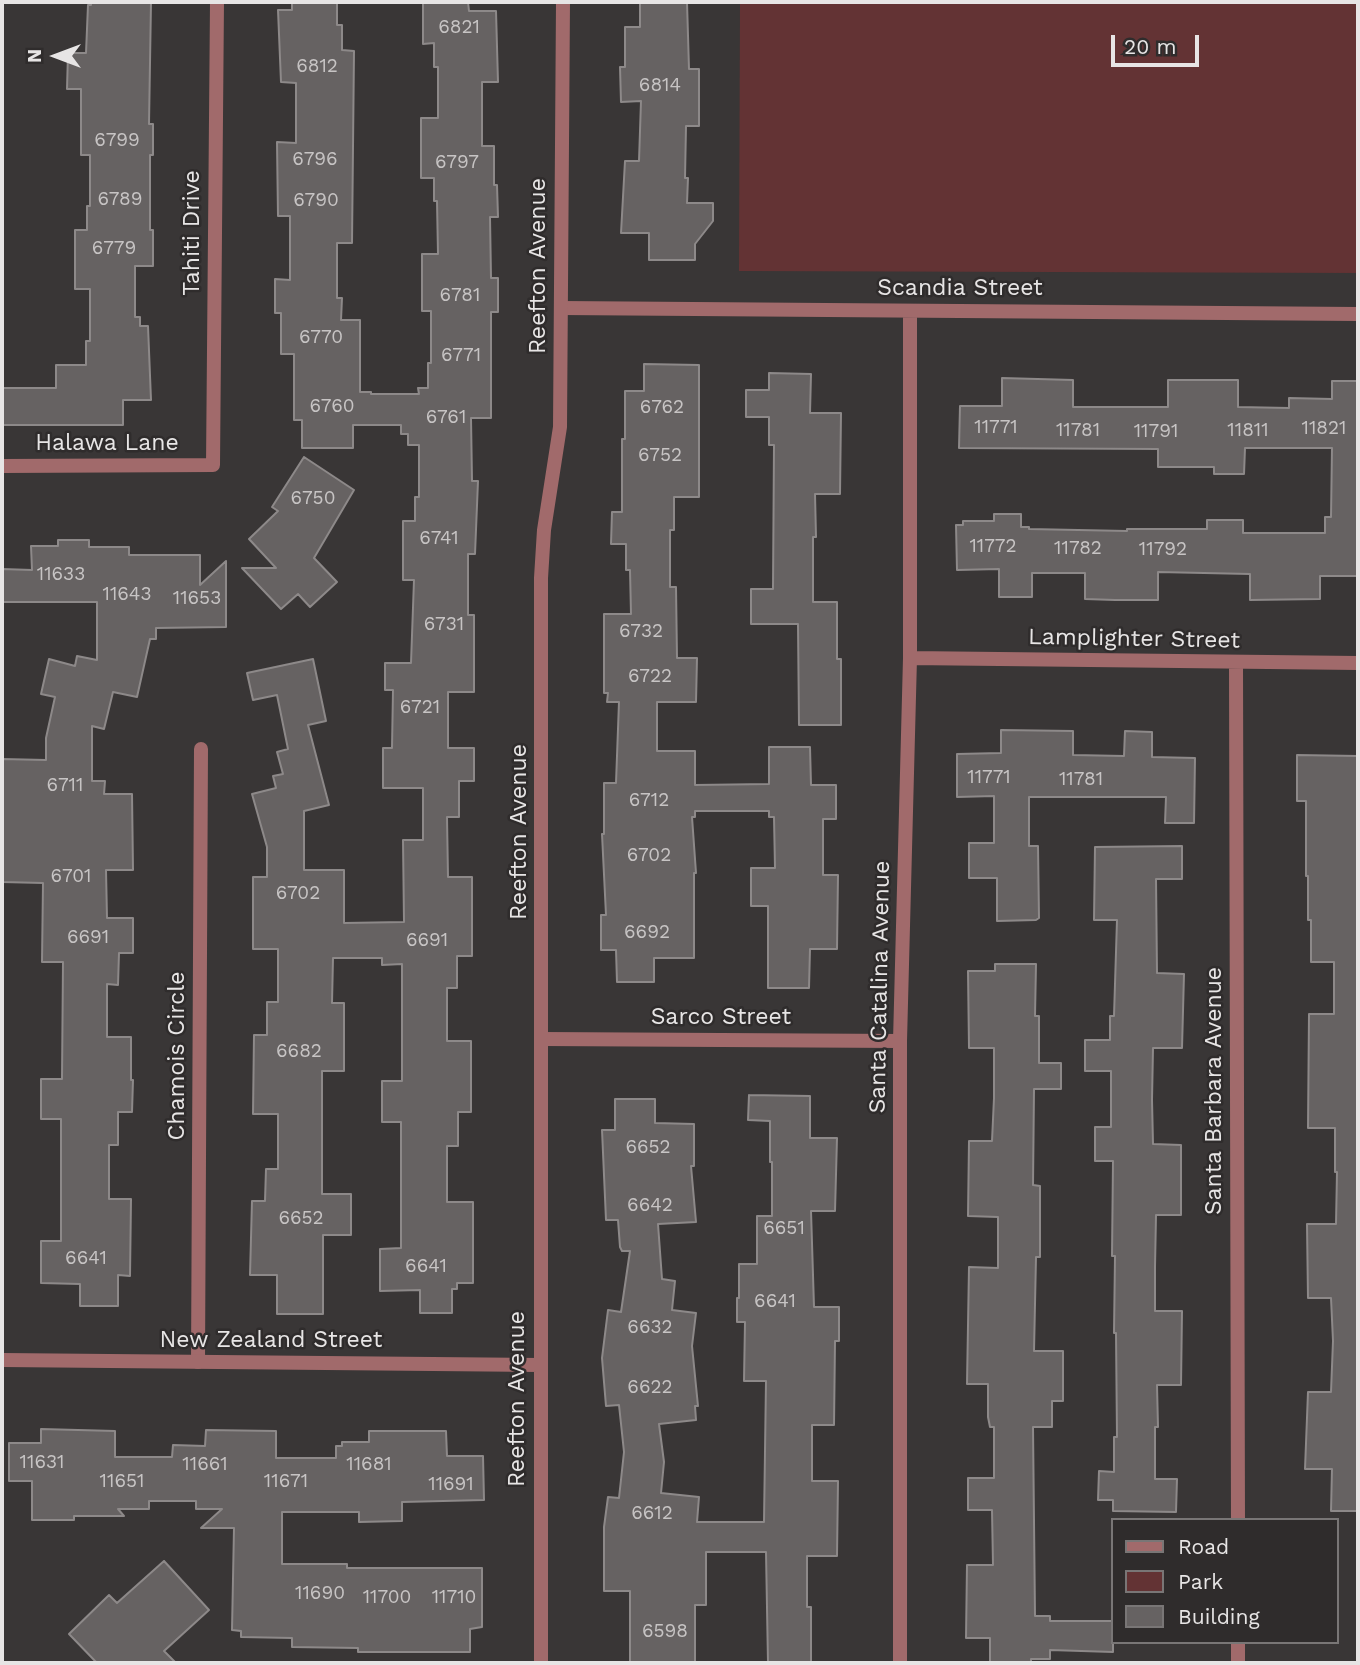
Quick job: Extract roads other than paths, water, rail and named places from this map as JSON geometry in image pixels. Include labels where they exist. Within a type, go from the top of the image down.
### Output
[{"type":"street","name":"Tahiti Drive","points":[[213,465],[217,2]]},
{"type":"street","name":"Reefton Avenue","points":[[541,1663],[541,578],[544,530],[560,427],[563,2]]},
{"type":"street","name":"Scandia Street","points":[[561,308],[1358,314]]},
{"type":"street","name":"Santa Catalina Avenue","points":[[900,1663],[900,1041],[910,658],[910,311]]},
{"type":"street","name":"Halawa Lane","points":[[2,466],[213,465]]},
{"type":"street","name":"Lamplighter Street","points":[[910,658],[1358,663]]},
{"type":"street","name":"Santa Barbara Avenue","points":[[1236,663],[1238,1518]]},
{"type":"street","name":"Chamois Circle","points":[[198,1362],[201,749]]},
{"type":"street","name":"Sarco Street","points":[[542,1039],[900,1041]]},
{"type":"street","name":"New Zealand Street","points":[[2,1360],[540,1365]]},
{"type":"street","points":[[1238,1644],[1238,1663]]}]
